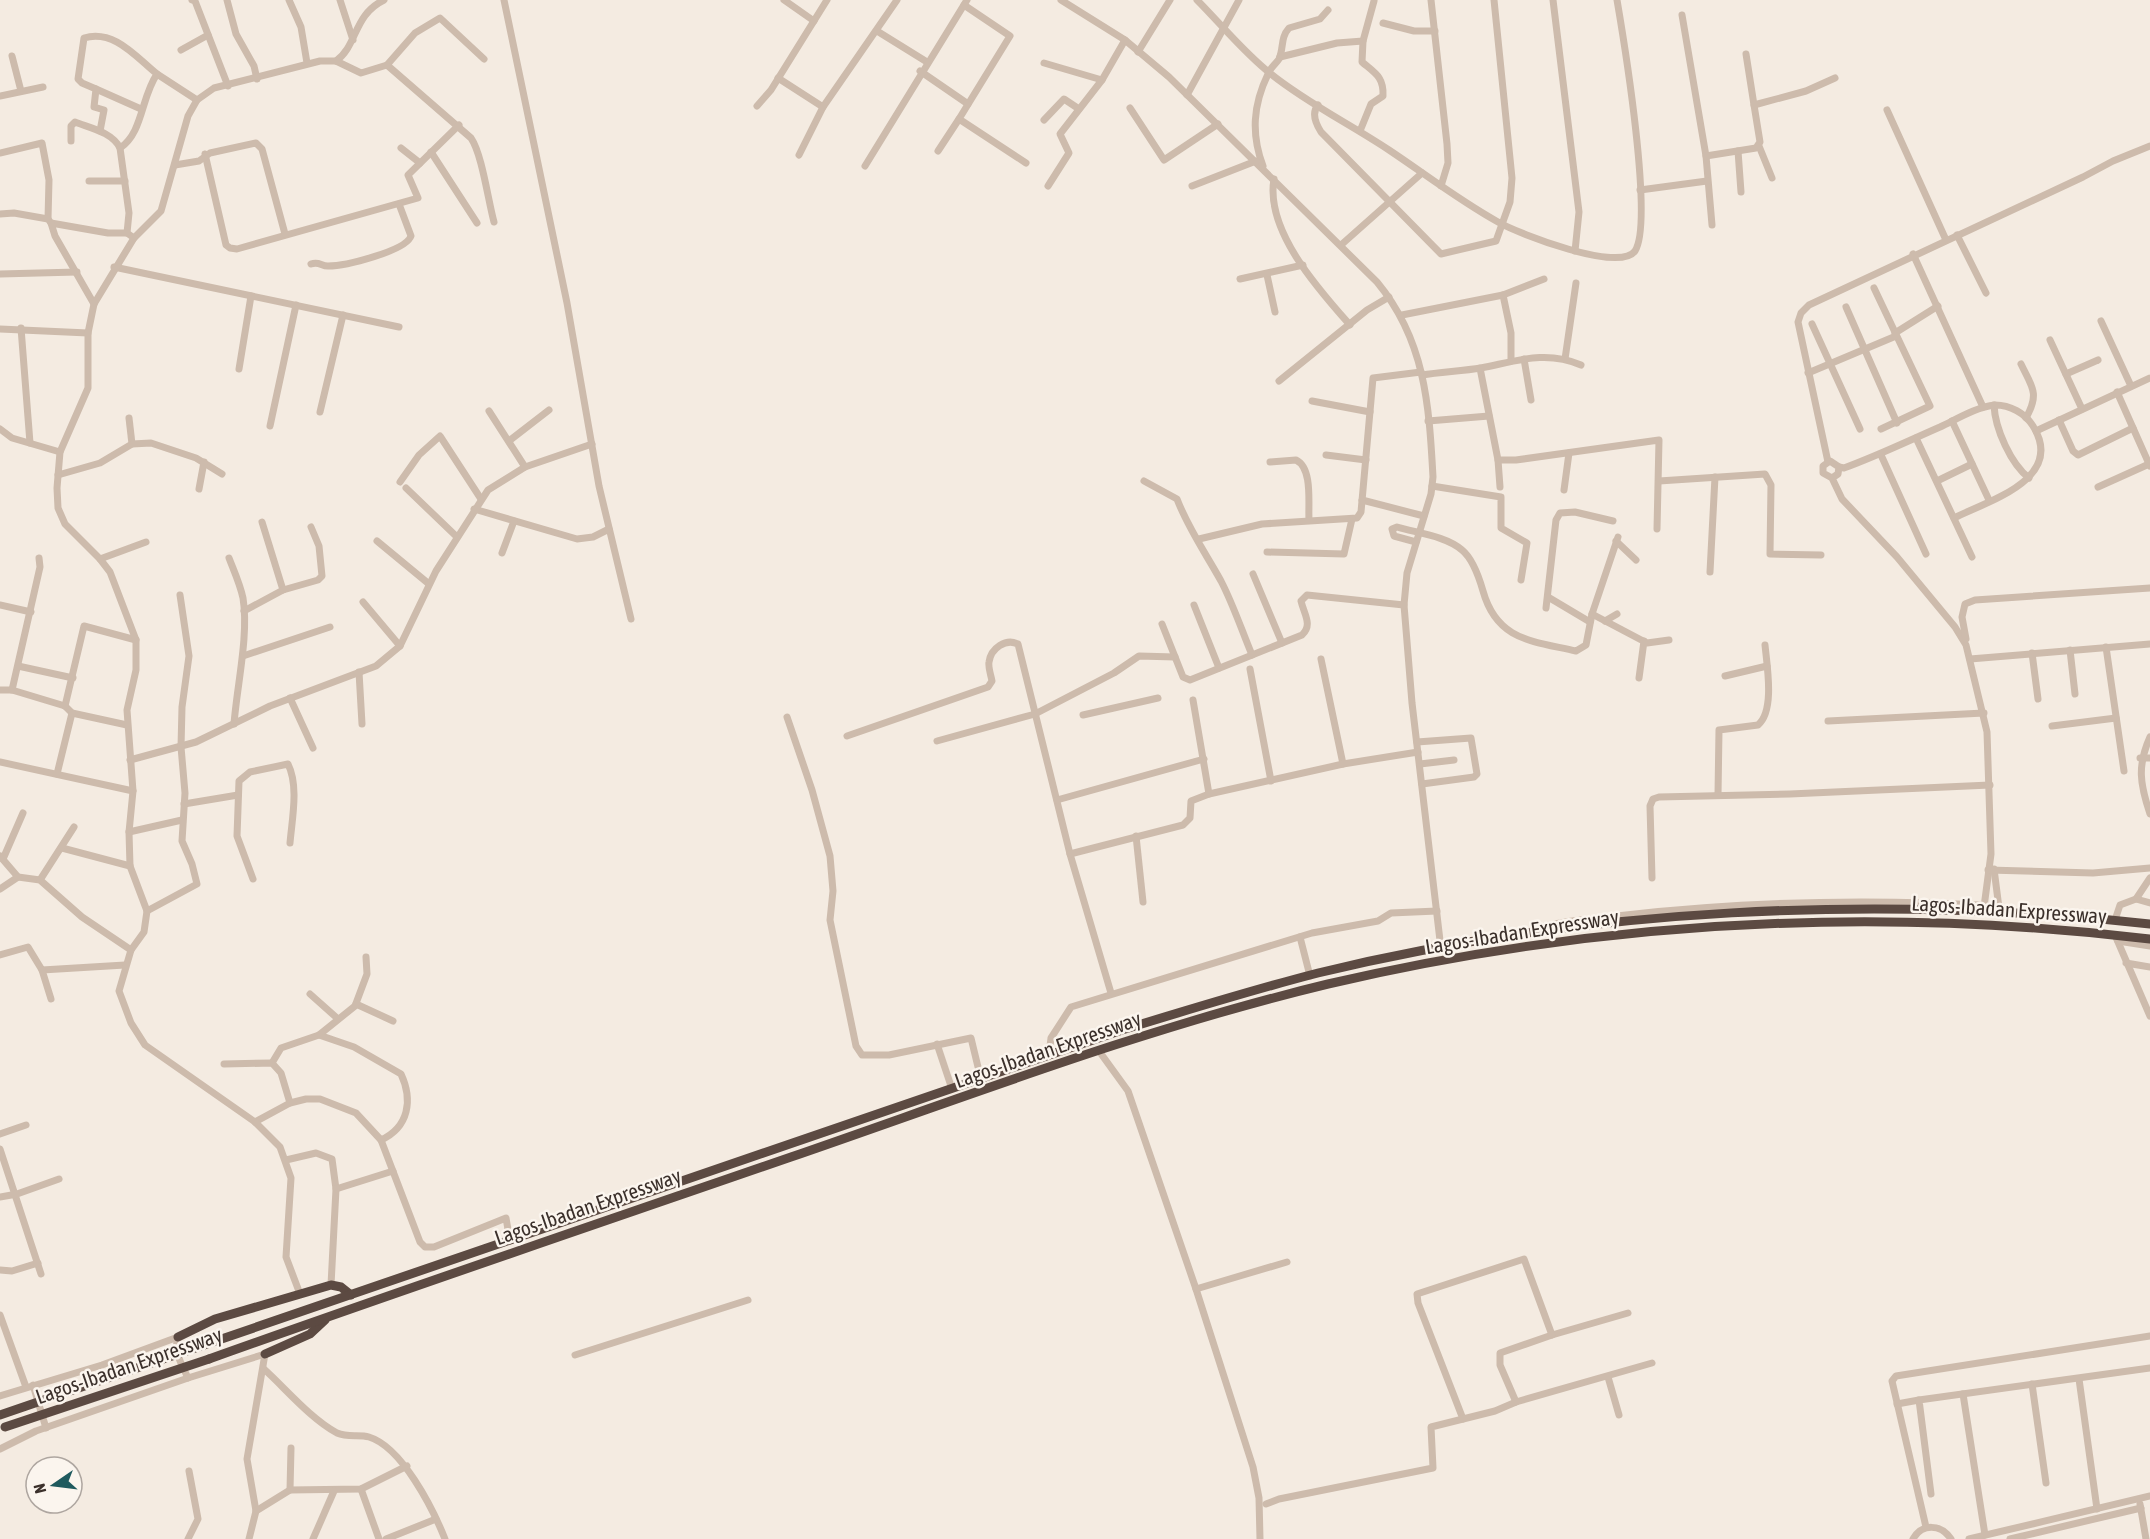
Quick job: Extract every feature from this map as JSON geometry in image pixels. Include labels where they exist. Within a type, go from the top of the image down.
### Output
[{"type":"highway","name":"Lagos-Ibadan Expressway","points":[[0,1415],[1122,1030],[1257,989],[1310,976],[1441,948],[1542,932],[1672,917],[1832,909],[1984,908],[2150,924]]},
{"type":"highway","name":"Lagos-Ibadan Expressway","points":[[2,1428],[209,1359],[1099,1051],[1324,985],[1449,959],[1544,944],[1674,929],[1882,921],[2032,926],[2117,938],[2150,939]]},
{"type":"highway","points":[[178,1337],[215,1318],[331,1285],[341,1287],[351,1295]]},
{"type":"highway","points":[[265,1354],[310,1334],[329,1316]]},
{"type":"street","points":[[192,0],[195,1],[228,86]]},
{"type":"street","points":[[227,0],[236,34],[254,66],[257,79]]},
{"type":"street","points":[[288,0],[301,27],[307,63]]},
{"type":"street","points":[[340,0],[352,40]]},
{"type":"street","points":[[336,61],[352,40],[359,21],[384,0]]},
{"type":"street","points":[[504,0],[567,303],[609,528],[631,619]]},
{"type":"street","points":[[783,0],[814,21]]},
{"type":"street","points":[[757,106],[778,78],[827,0]]},
{"type":"street","points":[[799,154],[823,107],[897,0]]},
{"type":"street","points":[[1061,0],[1125,40],[1264,168],[1389,297],[1401,315],[1416,349],[1428,422],[1432,486],[1407,573],[1404,605],[1418,752],[1441,948]]},
{"type":"street","points":[[1138,52],[1170,0]]},
{"type":"street","points":[[1197,0],[1268,72],[1501,224],[1575,251],[1619,259],[1630,257],[1636,250],[1640,237],[1640,190],[1630,75],[1617,0]]},
{"type":"street","points":[[1187,95],[1239,0]]},
{"type":"street","points":[[1431,0],[1447,144],[1448,163],[1441,186]]},
{"type":"street","points":[[1318,105],[1314,111],[1321,132],[1441,254],[1496,242],[1510,202],[1512,178],[1494,0]]},
{"type":"street","points":[[1553,0],[1579,212],[1575,251]]},
{"type":"street","points":[[1360,131],[1371,104],[1383,96],[1377,73],[1362,62],[1363,41],[1374,1]]},
{"type":"street","points":[[865,166],[920,71],[965,2],[1010,36],[938,151]]},
{"type":"street","points":[[1264,168],[1254,144],[1255,116],[1268,72],[1280,57],[1281,42],[1289,28],[1320,19],[1328,10]]},
{"type":"street","points":[[1682,15],[1706,156],[1712,225]]},
{"type":"street","points":[[300,1294],[286,1257],[291,1178],[286,1160],[273,1138],[255,1122],[145,1045],[131,1023],[119,991],[124,966],[131,950],[144,932],[147,911],[130,866],[129,832],[133,791],[127,725],[129,692],[136,670],[136,640],[110,572],[65,524],[58,508],[60,452],[88,388],[88,333],[94,304],[114,267],[134,238],[161,211],[188,116],[197,100],[214,88],[257,79],[307,63],[336,61],[362,73],[387,65],[415,33],[440,18],[484,59]]},
{"type":"street","points":[[1383,23],[1414,31],[1435,32]]},
{"type":"street","points":[[877,31],[927,62]]},
{"type":"street","points":[[181,50],[208,35]]},
{"type":"street","points":[[141,109],[82,83],[78,79],[84,38],[111,39],[132,52],[157,74],[197,100]]},
{"type":"street","points":[[1048,186],[1069,153],[1060,134],[1102,80],[1125,40]]},
{"type":"street","points":[[1280,57],[1337,44],[1363,41]]},
{"type":"street","points":[[1746,54],[1759,146],[1772,178]]},
{"type":"street","points":[[12,56],[21,91]]},
{"type":"street","points":[[1044,63],[1102,80]]},
{"type":"street","points":[[387,65],[459,125],[479,149],[484,188],[494,222]]},
{"type":"street","points":[[920,71],[968,104]]},
{"type":"street","points":[[120,148],[132,138],[141,109],[157,74]]},
{"type":"street","points":[[778,78],[823,107]]},
{"type":"street","points":[[1754,105],[1806,91],[1835,78]]},
{"type":"street","points":[[0,96],[43,87]]},
{"type":"street","points":[[96,89],[94,107],[104,110],[105,113],[100,131]]},
{"type":"street","points":[[1044,120],[1064,99],[1079,109]]},
{"type":"street","points":[[1130,108],[1164,160],[1218,124]]},
{"type":"street","points":[[1887,110],[1946,240]]},
{"type":"street","points":[[959,119],[1026,163]]},
{"type":"street","points":[[71,141],[72,123],[100,131],[116,140],[120,148],[129,213],[127,233]]},
{"type":"street","points":[[204,154],[226,245],[237,249],[418,198],[408,175],[459,125]]},
{"type":"street","points":[[175,165],[199,161],[204,154],[254,142],[260,146],[285,234]]},
{"type":"street","points":[[0,153],[42,143],[49,180],[50,221],[55,236],[94,304]]},
{"type":"street","points":[[1247,152],[1254,144]]},
{"type":"street","points":[[1706,156],[1759,146]]},
{"type":"street","points":[[1966,645],[1955,627],[1897,557],[1842,500],[1832,478],[1825,476],[1822,470],[1828,462],[1798,322],[1801,313],[1809,305],[1913,254],[2150,146]]},
{"type":"street","points":[[401,148],[420,163]]},
{"type":"street","points":[[1738,151],[1741,192]]},
{"type":"street","points":[[431,152],[477,224]]},
{"type":"street","points":[[1192,186],[1256,161]]},
{"type":"street","points":[[1341,245],[1422,173]]},
{"type":"street","points":[[1274,179],[1274,214],[1303,265],[1329,304],[1350,325]]},
{"type":"street","points":[[89,180],[104,183],[125,181]]},
{"type":"street","points":[[1640,190],[1707,181]]},
{"type":"street","points":[[311,264],[317,262],[328,266],[372,257],[403,245],[411,236],[399,204]]},
{"type":"street","points":[[0,212],[108,233],[127,233],[134,238]]},
{"type":"street","points":[[1956,235],[1986,293]]},
{"type":"street","points":[[1913,254],[1983,407]]},
{"type":"street","points":[[1240,279],[1303,265]]},
{"type":"street","points":[[114,267],[399,327]]},
{"type":"street","points":[[0,273],[77,272]]},
{"type":"street","points":[[1267,274],[1275,312]]},
{"type":"street","points":[[1401,315],[1503,295],[1544,279]]},
{"type":"street","points":[[1565,359],[1576,283]]},
{"type":"street","points":[[1874,288],[1930,406],[1881,429]]},
{"type":"street","points":[[1503,295],[1511,333],[1511,361]]},
{"type":"street","points":[[239,369],[251,296]]},
{"type":"street","points":[[1279,381],[1367,310],[1389,297]]},
{"type":"street","points":[[270,426],[296,306]]},
{"type":"street","points":[[1809,373],[1896,335],[1938,306]]},
{"type":"street","points":[[1846,308],[1896,423]]},
{"type":"street","points":[[320,412],[343,315]]},
{"type":"street","points":[[2101,321],[2131,386]]},
{"type":"street","points":[[1812,324],[1860,429]]},
{"type":"street","points":[[0,329],[21,328],[88,333]]},
{"type":"street","points":[[21,328],[30,443]]},
{"type":"street","points":[[2050,340],[2082,409]]},
{"type":"street","points":[[1199,539],[1262,524],[1352,519],[1361,512],[1373,378],[1480,368],[1535,356],[1565,359],[1581,365]]},
{"type":"street","points":[[1524,359],[1532,400]]},
{"type":"street","points":[[2066,374],[2098,360]]},
{"type":"street","points":[[2020,364],[2035,396],[2034,404],[2026,417]]},
{"type":"street","points":[[1480,368],[1498,460],[1500,487]]},
{"type":"street","points":[[2036,431],[2150,378]]},
{"type":"street","points":[[2098,487],[2150,465],[2117,392]]},
{"type":"street","points":[[1312,401],[1370,412]]},
{"type":"street","points":[[1828,462],[1834,462],[1844,468],[1881,454],[1983,407],[1994,405],[2013,409],[2026,417],[2036,431],[2039,457],[2029,478],[2021,485],[1954,518]]},
{"type":"street","points":[[1994,405],[1996,421],[2016,464],[2029,478]]},
{"type":"street","points":[[509,441],[549,410]]},
{"type":"street","points":[[489,411],[525,467]]},
{"type":"street","points":[[1428,422],[1489,416]]},
{"type":"street","points":[[129,418],[132,444]]},
{"type":"street","points":[[2059,420],[2073,452],[2078,455],[2133,428]]},
{"type":"street","points":[[1952,421],[1989,500]]},
{"type":"street","points":[[0,429],[12,438],[60,452]]},
{"type":"street","points":[[400,482],[419,455],[440,436],[481,499]]},
{"type":"street","points":[[1916,438],[1972,557]]},
{"type":"street","points":[[1498,460],[1569,453],[1656,439],[1661,444],[1657,529]]},
{"type":"street","points":[[58,475],[100,463],[132,444],[151,443],[204,462],[222,474]]},
{"type":"street","points":[[130,759],[181,747],[290,698],[376,666],[400,646],[429,584],[481,499],[497,483],[525,467],[592,444]]},
{"type":"street","points":[[1564,490],[1569,453]]},
{"type":"street","points":[[1881,454],[1926,554]]},
{"type":"street","points":[[1326,455],[1366,460]]},
{"type":"street","points":[[1270,462],[1296,460],[1304,467],[1307,476],[1309,520]]},
{"type":"street","points":[[199,489],[204,462]]},
{"type":"street","points":[[1937,481],[1972,464]]},
{"type":"street","points":[[1832,478],[1838,474],[1839,467]]},
{"type":"street","points":[[1659,481],[1765,474],[1771,485],[1770,554],[1821,555]]},
{"type":"street","points":[[1710,572],[1715,477]]},
{"type":"street","points":[[1144,481],[1177,499],[1182,516],[1199,539],[1221,581],[1252,655]]},
{"type":"street","points":[[1432,486],[1501,497],[1501,529],[1520,537],[1527,543],[1521,580]]},
{"type":"street","points":[[406,488],[457,537]]},
{"type":"street","points":[[1362,500],[1424,516]]},
{"type":"street","points":[[474,509],[577,539],[593,537],[609,528]]},
{"type":"street","points":[[1546,608],[1556,520],[1560,513],[1575,512],[1613,521]]},
{"type":"street","points":[[1267,552],[1344,554],[1352,519]]},
{"type":"street","points":[[502,553],[514,521]]},
{"type":"street","points":[[262,522],[283,590]]},
{"type":"street","points":[[244,610],[283,590],[318,580],[322,576],[319,546],[311,527]]},
{"type":"street","points":[[1416,542],[1394,536],[1392,529],[1397,527],[1462,549],[1474,567],[1493,614],[1512,635],[1576,651],[1583,649],[1586,645],[1591,618],[1617,539],[1636,560]]},
{"type":"street","points":[[376,541],[429,584]]},
{"type":"street","points":[[100,559],[146,542]]},
{"type":"street","points":[[12,690],[31,612],[40,567],[39,558]]},
{"type":"street","points":[[229,558],[242,595],[244,610],[243,656],[239,666],[234,724]]},
{"type":"street","points":[[1253,574],[1282,643]]},
{"type":"street","points":[[1984,908],[1991,871],[1988,732],[1966,645],[1962,617],[1965,604],[1975,600],[2150,588]]},
{"type":"street","points":[[147,911],[197,884],[192,864],[182,845],[183,684],[189,656],[180,595]]},
{"type":"street","points":[[1162,624],[1186,680],[1307,631],[1308,623],[1301,602],[1307,595],[1404,605]]},
{"type":"street","points":[[1548,597],[1591,618],[1605,621],[1644,641],[1654,643],[1669,640]]},
{"type":"street","points":[[363,602],[400,646]]},
{"type":"street","points":[[0,605],[31,612]]},
{"type":"street","points":[[1194,605],[1219,668]]},
{"type":"street","points":[[1605,621],[1617,614]]},
{"type":"street","points":[[65,706],[84,626],[136,640]]},
{"type":"street","points":[[243,656],[330,627]]},
{"type":"street","points":[[1639,678],[1644,641]]},
{"type":"street","points":[[848,736],[988,687],[992,681],[989,662],[991,654],[997,647],[1011,642],[1018,644],[1070,854],[1111,993]]},
{"type":"street","points":[[1970,659],[2150,644]]},
{"type":"street","points":[[1718,795],[1719,730],[1754,727],[1762,722],[1769,690],[1765,645]]},
{"type":"street","points":[[2106,647],[2124,771]]},
{"type":"street","points":[[2070,650],[2075,694]]},
{"type":"street","points":[[2032,653],[2038,699]]},
{"type":"street","points":[[937,741],[1035,714],[1114,673],[1139,656],[1176,657]]},
{"type":"street","points":[[1321,659],[1343,764]]},
{"type":"street","points":[[18,666],[73,678]]},
{"type":"street","points":[[1725,676],[1767,666]]},
{"type":"street","points":[[1250,669],[1271,781]]},
{"type":"street","points":[[359,672],[362,724]]},
{"type":"street","points":[[0,690],[12,690],[65,706],[72,713],[127,725]]},
{"type":"street","points":[[290,698],[313,748]]},
{"type":"street","points":[[1083,715],[1158,698]]},
{"type":"street","points":[[1193,700],[1209,794]]},
{"type":"street","points":[[57,774],[72,713]]},
{"type":"street","points":[[1828,721],[1984,713]]},
{"type":"street","points":[[788,717],[812,790],[830,856],[833,891],[830,921],[856,1046],[862,1055],[876,1056],[971,1038],[978,1067],[984,1077]]},
{"type":"street","points":[[2052,726],[2116,718]]},
{"type":"street","points":[[2150,736],[2140,758],[2140,773],[2150,814]]},
{"type":"street","points":[[1417,742],[1471,738],[1476,774],[1474,777],[1422,783]]},
{"type":"street","points":[[1070,854],[1189,822],[1191,801],[1209,794],[1343,764],[1418,752]]},
{"type":"street","points":[[2140,758],[2150,758]]},
{"type":"street","points":[[1057,800],[1204,759]]},
{"type":"street","points":[[1420,764],[1454,760]]},
{"type":"street","points":[[0,762],[133,791]]},
{"type":"street","points":[[253,879],[237,837],[239,781],[245,775],[272,765],[288,764],[291,770],[293,798],[290,843]]},
{"type":"street","points":[[1652,878],[1650,806],[1653,799],[1990,785]]},
{"type":"street","points":[[184,804],[238,795]]},
{"type":"street","points":[[24,813],[1,858],[18,877],[40,880],[82,917],[131,950]]},
{"type":"street","points":[[129,832],[182,820]]},
{"type":"street","points":[[40,880],[74,827]]},
{"type":"street","points":[[1136,836],[1143,902]]},
{"type":"street","points":[[62,848],[130,866]]},
{"type":"street","points":[[1991,871],[2093,873],[2150,868]]},
{"type":"street","points":[[1991,871],[1999,909]]},
{"type":"street","points":[[0,889],[18,877]]},
{"type":"street","points":[[2115,920],[2120,905],[2136,899],[2150,879]]},
{"type":"street","points":[[2136,899],[2150,903]]},
{"type":"street","points":[[1049,1055],[1051,1038],[1071,1007],[1300,937],[1378,921],[1391,913],[1424,909],[1437,911]]},
{"type":"street","points":[[1300,937],[1310,976]]},
{"type":"street","points":[[2117,938],[2150,946]]},
{"type":"street","points":[[2117,938],[2150,1016]]},
{"type":"street","points":[[0,955],[28,947],[42,970],[51,999]]},
{"type":"street","points":[[272,1063],[281,1048],[319,1035],[356,1004],[367,974],[366,957]]},
{"type":"street","points":[[2126,963],[2150,967]]},
{"type":"street","points":[[42,970],[124,966]]},
{"type":"street","points":[[310,994],[337,1018]]},
{"type":"street","points":[[356,1004],[393,1021]]},
{"type":"street","points":[[319,1035],[354,1047],[401,1074],[409,1101],[406,1113],[396,1132],[381,1140]]},
{"type":"street","points":[[937,1044],[952,1089]]},
{"type":"street","points":[[1099,1051],[1128,1091],[1196,1289],[1252,1467],[1259,1498],[1260,1539]]},
{"type":"street","points":[[224,1064],[272,1063],[281,1073],[290,1103]]},
{"type":"street","points":[[255,1122],[290,1103],[320,1099],[356,1113],[370,1125],[381,1140],[420,1242],[425,1248],[434,1247],[506,1218],[510,1241]]},
{"type":"street","points":[[0,1134],[26,1125]]},
{"type":"street","points":[[0,1149],[17,1194],[41,1274]]},
{"type":"street","points":[[286,1160],[316,1153],[328,1155],[333,1159],[336,1189],[331,1285]]},
{"type":"street","points":[[336,1189],[393,1171]]},
{"type":"street","points":[[0,1197],[17,1194],[59,1179]]},
{"type":"street","points":[[1463,1419],[1418,1304],[1417,1294],[1524,1259],[1552,1335]]},
{"type":"street","points":[[1196,1289],[1287,1262]]},
{"type":"street","points":[[0,1270],[12,1271],[38,1263]]},
{"type":"street","points":[[575,1355],[748,1300]]},
{"type":"street","points":[[1516,1402],[1500,1365],[1500,1353],[1628,1313]]},
{"type":"street","points":[[0,1315],[46,1428]]},
{"type":"street","points":[[1926,1527],[1892,1381],[1896,1376],[2150,1336]]},
{"type":"street","points":[[178,1337],[177,1352],[188,1378]]},
{"type":"street","points":[[0,1396],[178,1337]]},
{"type":"street","points":[[0,1449],[46,1428],[188,1378],[265,1354],[247,1459],[256,1511],[249,1539]]},
{"type":"street","points":[[1266,1504],[1279,1499],[1432,1468],[1431,1427],[1495,1411],[1516,1402],[1652,1363]]},
{"type":"street","points":[[1897,1404],[2150,1368]]},
{"type":"street","points":[[264,1369],[316,1418],[346,1436],[369,1437],[407,1466],[445,1539]]},
{"type":"street","points":[[1608,1377],[1619,1415]]},
{"type":"street","points":[[2079,1379],[2097,1509]]},
{"type":"street","points":[[2032,1384],[2046,1483]]},
{"type":"street","points":[[1963,1394],[1985,1535]]},
{"type":"street","points":[[1919,1400],[1930,1494]]},
{"type":"street","points":[[290,1490],[291,1448]]},
{"type":"street","points":[[256,1511],[290,1490],[361,1489],[407,1466]]},
{"type":"street","points":[[188,1539],[198,1519],[189,1471]]},
{"type":"street","points":[[361,1489],[379,1539]]},
{"type":"street","points":[[313,1539],[334,1491]]},
{"type":"street","points":[[1969,1539],[2150,1496]]},
{"type":"street","points":[[2139,1499],[2146,1539]]},
{"type":"street","points":[[2010,1539],[2029,1537],[2141,1508]]},
{"type":"street","points":[[386,1539],[436,1519]]},
{"type":"street","points":[[2027,1525],[2029,1537]]},
{"type":"street","points":[[1913,1539],[1926,1527],[1940,1528],[1951,1539]]}]
